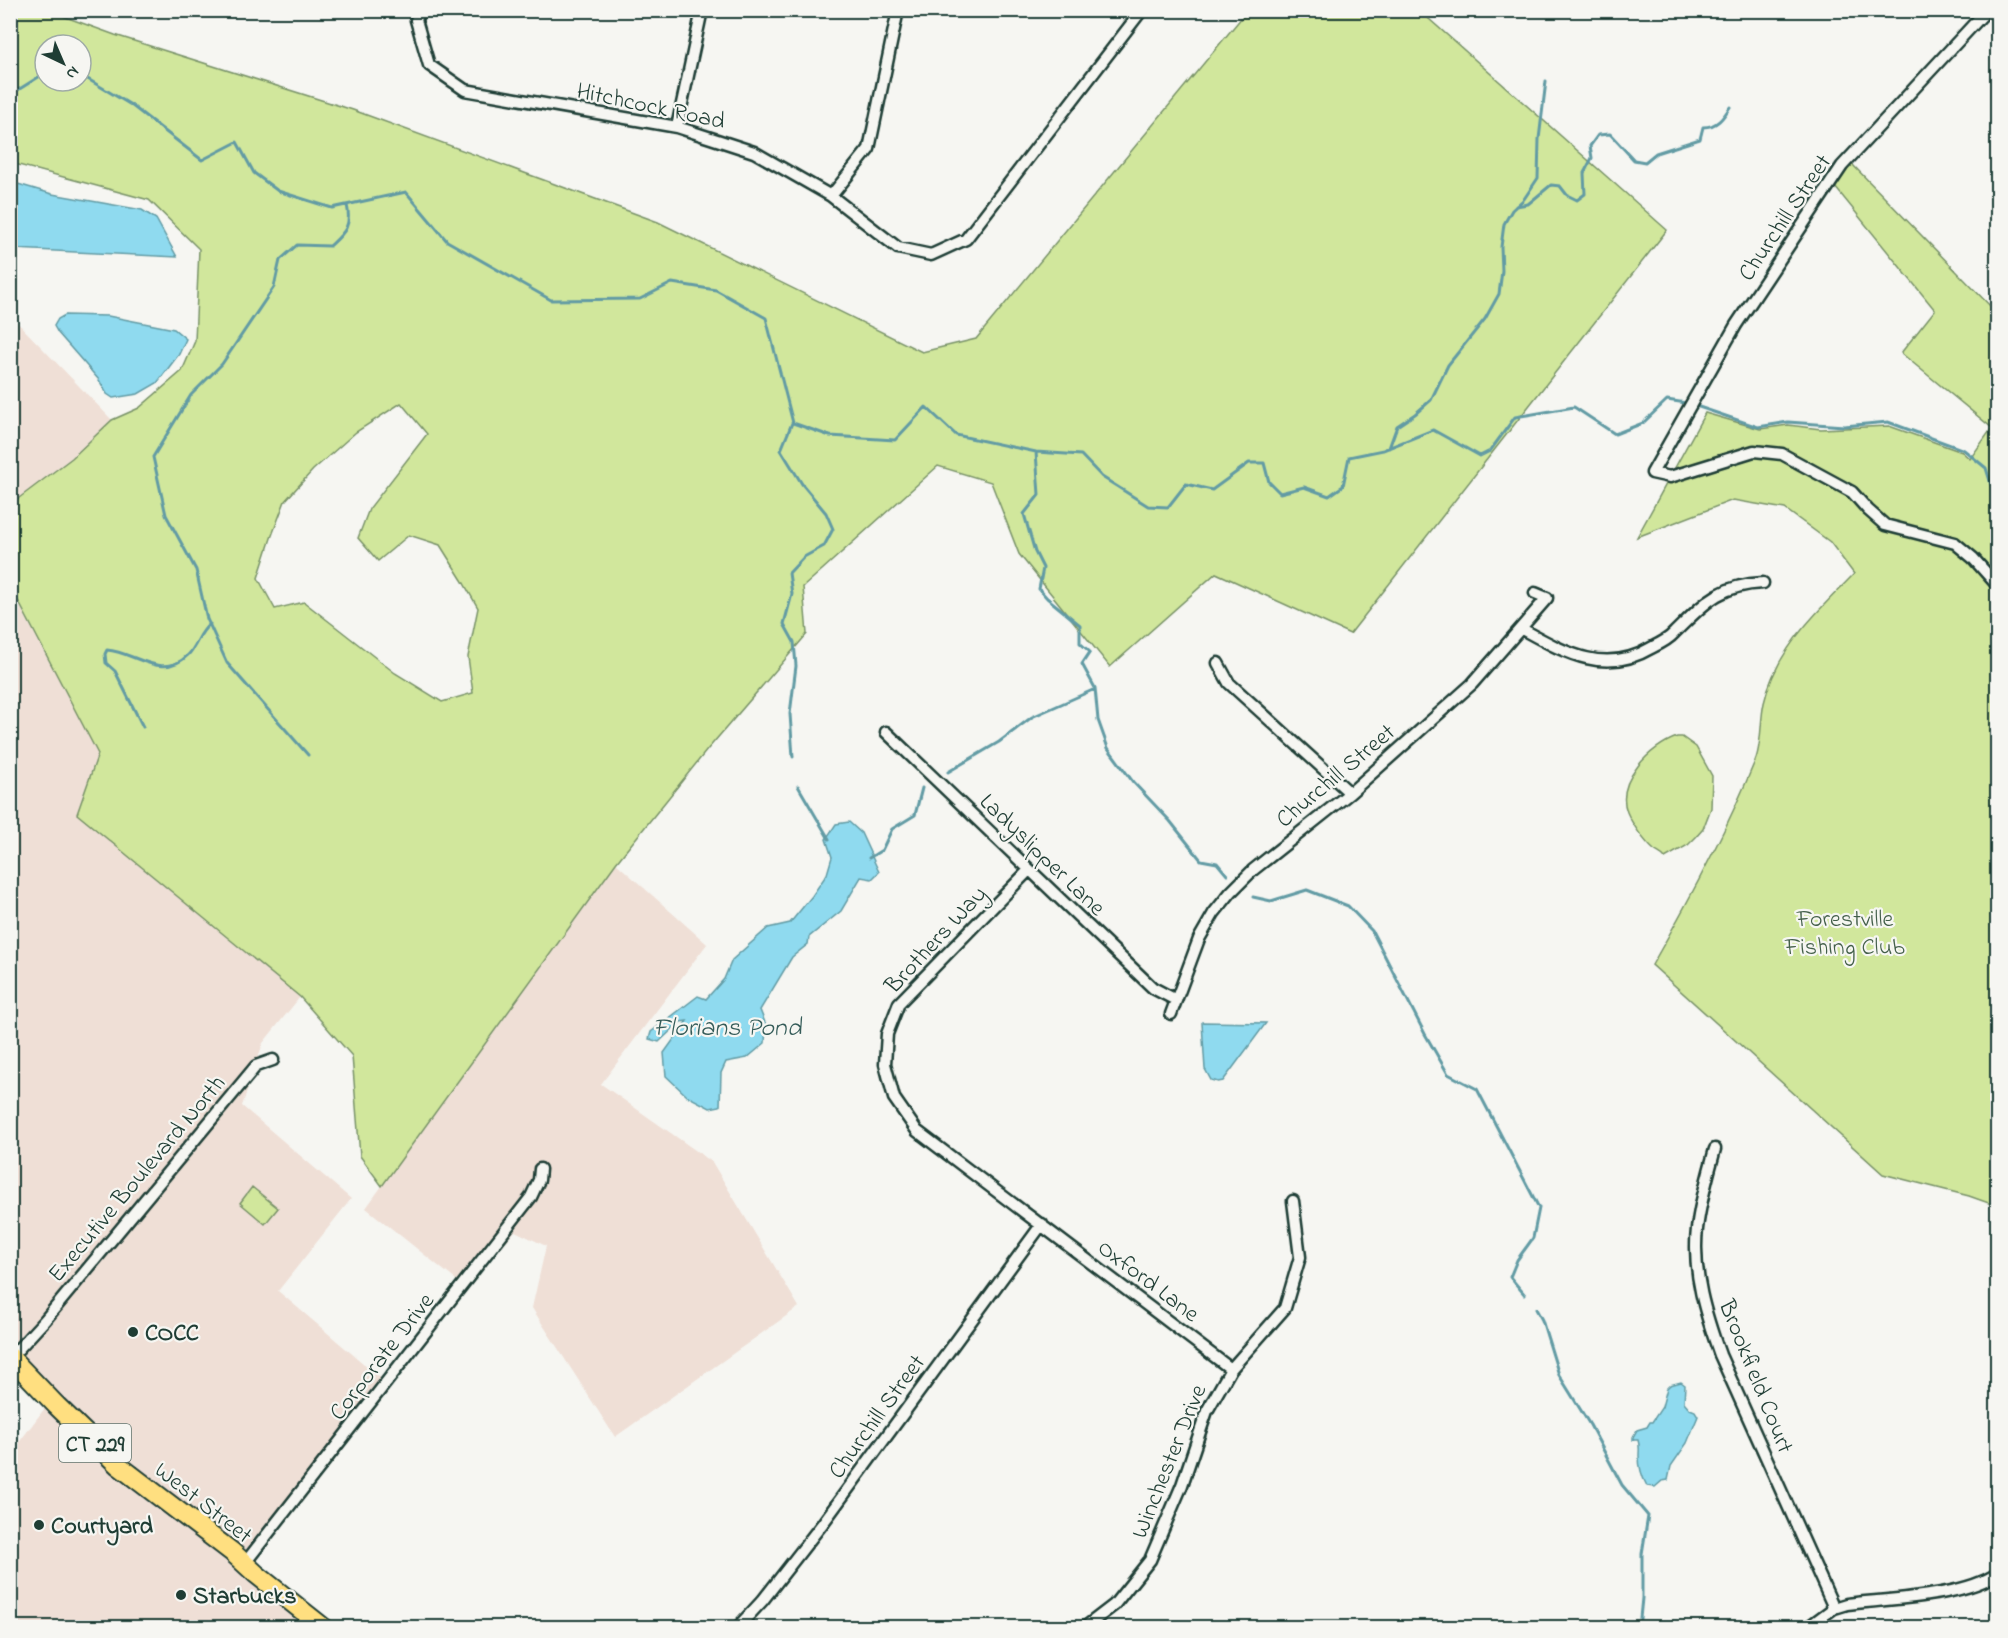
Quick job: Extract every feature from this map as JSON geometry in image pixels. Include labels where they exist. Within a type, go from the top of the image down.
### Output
[{"type":"main road","name":"West Street","points":[[11,1357],[52,1401],[118,1465],[245,1563],[256,1575],[324,1628]]},
{"type":"street","name":"Hitchcock Road","points":[[420,10],[416,20],[429,65],[465,90],[677,127],[754,152],[831,196],[898,248],[931,255],[966,239],[1142,10]]},
{"type":"street","points":[[677,127],[702,10]]},
{"type":"street","points":[[831,196],[869,149],[898,10]]},
{"type":"street","name":"Churchill Street","points":[[1987,10],[1842,166],[1736,325],[1652,474],[1670,477],[1754,451],[1782,454],[1852,492],[1885,525],[1955,543],[1973,558],[1998,586]]},
{"type":"street","points":[[1522,628],[1566,653],[1602,662],[1637,657],[1671,636],[1696,611],[1723,590],[1749,583],[1763,583]]},
{"type":"street","name":"Churchill Street","points":[[1171,1014],[1199,939],[1214,913],[1231,892],[1253,870],[1350,793],[1472,684],[1547,598],[1536,593]]},
{"type":"street","points":[[1218,663],[1229,683],[1350,793]]},
{"type":"street","name":"Ladyslipper Lane","points":[[886,732],[1154,988],[1176,1000]]},
{"type":"street","name":"Brothers Way","points":[[1029,870],[899,1003],[887,1034],[885,1064],[894,1098],[917,1131],[1042,1224]]},
{"type":"street","name":"Executive Boulevard North","points":[[11,1357],[45,1320],[256,1066],[273,1060]]},
{"type":"street","name":"Brookfield Court","points":[[1715,1149],[1704,1187],[1696,1231],[1698,1272],[1706,1317],[1720,1355],[1834,1608]]},
{"type":"street","name":"Corporate Drive","points":[[245,1563],[531,1197],[539,1180],[540,1169]]},
{"type":"street","name":"Winchester Drive","points":[[1084,1628],[1114,1605],[1150,1560],[1182,1485],[1207,1411],[1231,1369],[1285,1308],[1300,1257],[1293,1201]]},
{"type":"street","name":"Churchill Street","points":[[737,1628],[763,1600],[823,1523],[1042,1224]]},
{"type":"street","name":"Oxford Lane","points":[[1042,1224],[1231,1369]]},
{"type":"street","points":[[1806,1628],[1834,1608],[1847,1604],[1958,1590],[1987,1581],[1998,1573]]},
{"type":"shaded area","points":[[11,316],[112,420],[72,458],[11,504]]},
{"type":"shaded area","points":[[10,587],[98,754],[77,814],[300,997],[263,1043],[242,1106],[351,1199],[278,1291],[384,1381],[238,1564],[317,1627],[11,1627],[11,1453],[57,1392],[11,1345]]},
{"type":"shaded area","points":[[616,863],[707,944],[601,1084],[712,1162],[799,1307],[615,1437],[532,1308],[546,1246],[515,1231],[466,1288],[366,1208]]},
{"type":"green space","points":[[10,11],[49,11],[115,35],[353,110],[658,222],[922,352],[976,339],[1247,11],[1420,11],[1667,230],[1350,634],[1216,573],[1110,667],[1019,554],[991,482],[938,466],[803,587],[807,634],[707,750],[616,863],[382,1186],[360,1156],[352,1056],[300,997],[77,814],[98,754],[11,587],[11,504],[72,458],[112,420],[139,408],[182,371],[195,341],[199,249],[149,200],[11,163]],"holes":[[[401,403],[427,434],[369,509],[358,538],[378,561],[409,535],[440,545],[478,608],[468,657],[473,693],[442,702],[395,673],[304,602],[275,609],[258,578],[285,501],[313,470],[356,432]]]},
{"type":"green space","name":"Forestville Fishing Club","points":[[1851,163],[1997,313],[1997,1206],[1969,1196],[1883,1174],[1652,965],[1707,865],[1755,761],[1759,748],[1764,703],[1778,665],[1800,632],[1854,574],[1830,542],[1785,509],[1733,500],[1637,537],[1705,413],[1760,429],[1788,425],[1821,429],[1889,426],[1962,452],[1970,459],[1992,428],[1901,353],[1935,310],[1835,187]]},
{"type":"green space","points":[[1677,737],[1682,737],[1696,747],[1712,776],[1711,808],[1703,829],[1696,837],[1688,845],[1665,858],[1650,846],[1632,822],[1627,812],[1626,788],[1638,766],[1647,757],[1657,748]]},
{"type":"green space","points":[[252,1187],[278,1208],[265,1224],[240,1203]]},
{"type":"water","points":[[11,182],[52,194],[142,210],[156,219],[177,257],[14,249],[11,247]]},
{"type":"water","points":[[65,315],[108,316],[174,329],[186,339],[179,354],[157,383],[138,394],[113,398],[107,394],[99,380],[58,333],[54,326],[58,319]]},
{"type":"water","name":"Florians Pond","points":[[849,822],[861,833],[879,872],[872,879],[861,877],[841,911],[809,937],[808,944],[792,957],[760,1010],[766,1025],[765,1043],[747,1058],[726,1062],[721,1073],[720,1106],[710,1108],[687,1096],[666,1076],[664,1053],[687,1021],[680,1022],[659,1042],[649,1039],[651,1032],[698,996],[706,999],[724,979],[732,960],[768,928],[790,923],[827,874],[832,857],[826,839],[836,824]]},
{"type":"water","points":[[1202,1022],[1266,1023],[1223,1081],[1218,1082],[1211,1080],[1205,1069]]},
{"type":"water","points":[[1681,1382],[1685,1385],[1684,1402],[1698,1416],[1687,1443],[1671,1466],[1668,1480],[1662,1481],[1655,1487],[1647,1486],[1640,1468],[1638,1440],[1633,1440],[1633,1437],[1637,1430],[1647,1427],[1652,1422],[1662,1407],[1667,1388]]},
{"type":"waterway","points":[[10,95],[33,81]]},
{"type":"waterway","points":[[1389,448],[1397,426],[1431,400],[1448,365],[1485,319],[1499,294],[1504,224],[1512,210],[1524,199],[1538,178],[1539,139],[1546,81]]},
{"type":"waterway","points":[[93,82],[131,105],[202,160],[237,142],[254,173],[278,191],[332,208],[406,192],[447,241],[551,300],[640,299],[672,283],[716,290],[766,318],[793,423],[830,436],[895,440],[926,407],[956,435],[1036,452],[1081,455],[1102,477],[1148,506],[1168,507],[1186,484],[1212,490],[1249,463],[1264,463],[1269,482],[1280,493],[1304,487],[1329,496],[1343,486],[1349,457],[1383,450],[1433,430],[1480,456],[1490,451],[1515,417],[1574,407],[1615,434],[1643,423],[1667,400],[1686,403]]},
{"type":"waterway","points":[[1516,206],[1528,204],[1551,185],[1560,186],[1567,195],[1577,200],[1585,194],[1584,173],[1592,158],[1590,146],[1598,135],[1610,134],[1634,160],[1645,162],[1656,153],[1700,139],[1703,127],[1716,124],[1730,107]]},
{"type":"waterway","points":[[308,755],[227,663],[207,619],[196,570],[166,515],[153,457],[191,395],[222,364],[274,287],[280,260],[297,245],[330,246],[346,229],[347,205]]},
{"type":"waterway","points":[[1696,406],[1758,427],[1788,422],[1844,426],[1888,422],[1964,450],[1986,468],[1998,500]]},
{"type":"waterway","points":[[792,423],[781,450],[802,484],[826,513],[833,529],[824,546],[804,557],[789,573],[792,594],[784,624],[794,642],[796,666],[790,714],[793,757]]},
{"type":"waterway","points":[[1036,452],[1039,495],[1024,514],[1035,552],[1043,568],[1039,589],[1080,625],[1080,643],[1090,652],[1082,664],[1095,688],[1098,720],[1108,748],[1133,782],[1170,821],[1201,860],[1217,863],[1227,875]]},
{"type":"waterway","points":[[143,727],[115,671],[106,663],[107,650],[148,663],[168,665],[188,655],[210,624]]},
{"type":"waterway","points":[[948,772],[999,742],[1032,717],[1095,689]]},
{"type":"waterway","points":[[798,786],[829,839]]},
{"type":"waterway","points":[[869,858],[882,850],[892,829],[915,815],[922,788]]},
{"type":"waterway","points":[[1253,897],[1271,901],[1307,890],[1348,906],[1372,931],[1448,1074],[1477,1089],[1539,1208],[1533,1238],[1517,1260],[1510,1277],[1525,1295]]},
{"type":"waterway","points":[[1536,1309],[1542,1320],[1559,1375],[1590,1425],[1622,1485],[1648,1516],[1642,1554],[1639,1628]]},
{"type":"place","name":"COCC","points":[[133,1332]]},
{"type":"place","name":"Courtyard","points":[[39,1525]]},
{"type":"place","name":"Starbucks","points":[[181,1595]]}]
